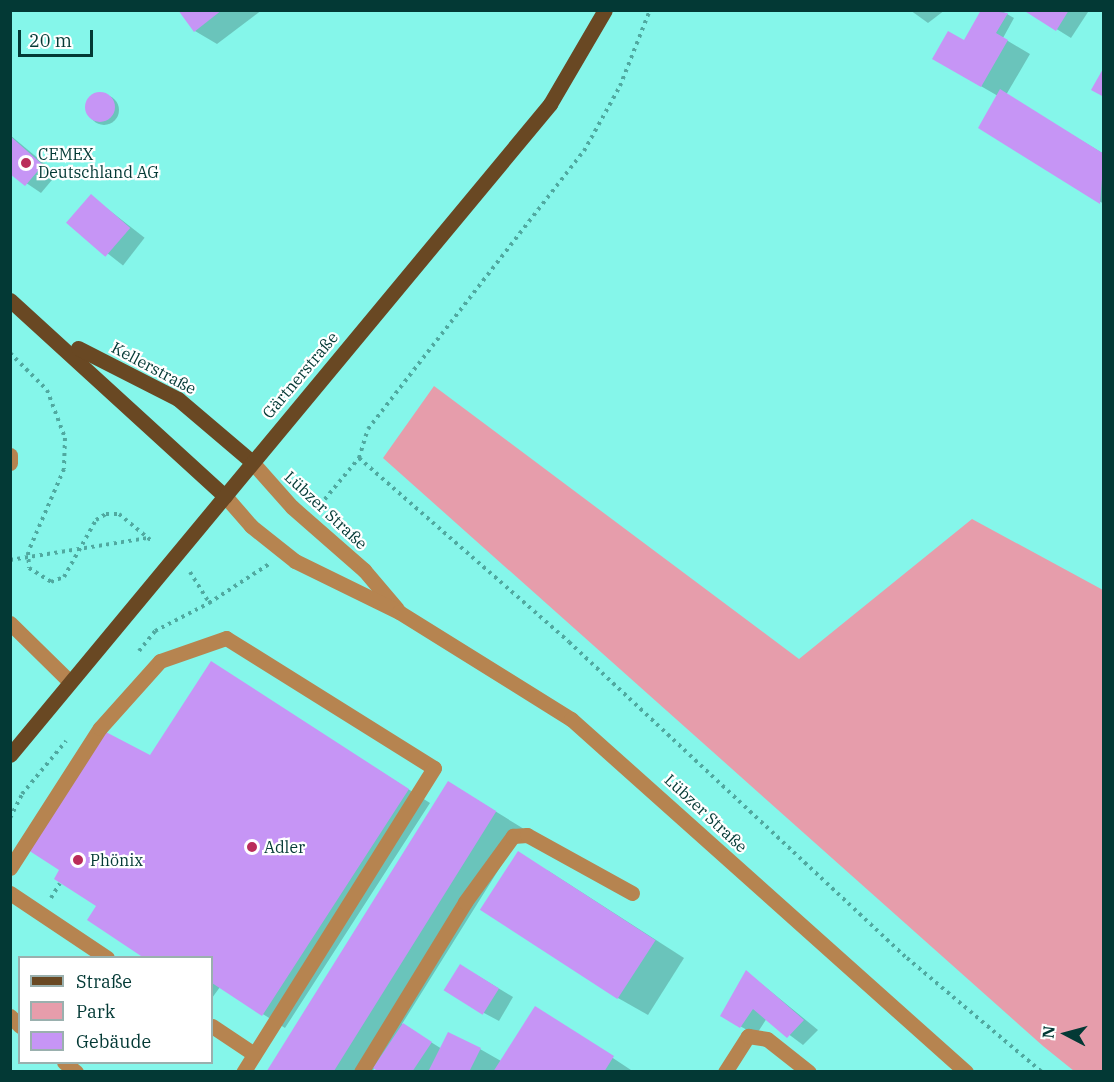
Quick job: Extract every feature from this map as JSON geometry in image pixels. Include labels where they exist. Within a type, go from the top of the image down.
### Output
[{"type":"main road","name":"Gärtnerstraße","points":[[10,755],[550,104],[605,10]]},
{"type":"main road","name":"Kellerstraße","points":[[10,300],[59,339],[225,496]]},
{"type":"main road","name":"Kellerstraße","points":[[59,339],[178,399],[252,462]]},
{"type":"street","points":[[10,455],[10,463]]},
{"type":"street","name":"Lübzer Straße","points":[[252,462],[292,507],[364,570],[399,612]]},
{"type":"street","name":"Lübzer Straße","points":[[225,496],[251,526],[295,561],[399,612],[571,719],[966,1071]]},
{"type":"street","points":[[10,623],[70,682]]},
{"type":"street","points":[[10,868],[100,728],[160,661],[226,638],[434,768],[243,1071]]},
{"type":"street","points":[[361,1071],[465,902],[513,836],[527,835],[632,893]]},
{"type":"street","points":[[10,893],[105,956]]},
{"type":"street","points":[[213,1027],[254,1054]]},
{"type":"street","points":[[725,1071],[748,1036],[767,1039],[809,1071]]},
{"type":"path","points":[[320,505],[359,458],[368,429],[584,152],[620,86],[650,10]]},
{"type":"path","points":[[10,353],[47,390],[64,438],[64,469],[54,500],[26,559]]},
{"type":"path","points":[[359,458],[569,642],[907,958],[1042,1071]]},
{"type":"path","points":[[26,559],[38,579],[51,582],[64,577],[96,520],[106,514],[119,514],[153,542]]},
{"type":"path","points":[[10,560],[148,538]]},
{"type":"path","points":[[190,572],[209,603],[274,561]]},
{"type":"green space","points":[[434,386],[799,659],[972,519],[1103,590],[1103,1071],[1074,1071],[1043,1046],[383,458]]},
{"type":"building","points":[[178,10],[222,10],[194,32]]},
{"type":"building","points":[[981,10],[1008,13],[996,33],[1008,40],[981,87],[932,59],[948,31],[964,40]]},
{"type":"building","points":[[1023,10],[1069,10],[1056,31]]},
{"type":"building","points":[[1104,67],[1104,97],[1091,90]]},
{"type":"building","points":[[1000,89],[1104,154],[1100,204],[978,128]]},
{"type":"building","points":[[100,92],[110,97],[115,107],[110,117],[100,122],[90,117],[85,107],[90,97]]},
{"type":"building","points":[[10,136],[43,165],[25,186],[10,174]]},
{"type":"building","points":[[91,194],[130,228],[105,257],[66,223]]},
{"type":"building","name":"Adler","points":[[211,661],[409,789],[262,1016],[213,984],[213,956],[141,956],[87,920],[96,906],[54,879],[59,870],[28,850],[104,731],[150,755]]},
{"type":"building","points":[[448,781],[496,811],[333,1072],[266,1072]]},
{"type":"building","points":[[518,851],[656,940],[617,999],[480,910]]},
{"type":"building","points":[[460,964],[499,988],[483,1015],[444,990]]},
{"type":"building","points":[[746,970],[804,1020],[787,1038],[753,1009],[740,1028],[720,1016]]},
{"type":"building","points":[[535,1006],[614,1056],[604,1072],[493,1072]]},
{"type":"building","points":[[403,1023],[432,1042],[412,1072],[379,1072],[373,1068]]},
{"type":"building","points":[[448,1032],[481,1048],[469,1072],[428,1072]]},
{"type":"place","name":"CEMEX Deutschland AG","points":[[26,163]]},
{"type":"place","name":"Adler","points":[[252,847]]},
{"type":"place","name":"Phönix","points":[[78,860]]}]
